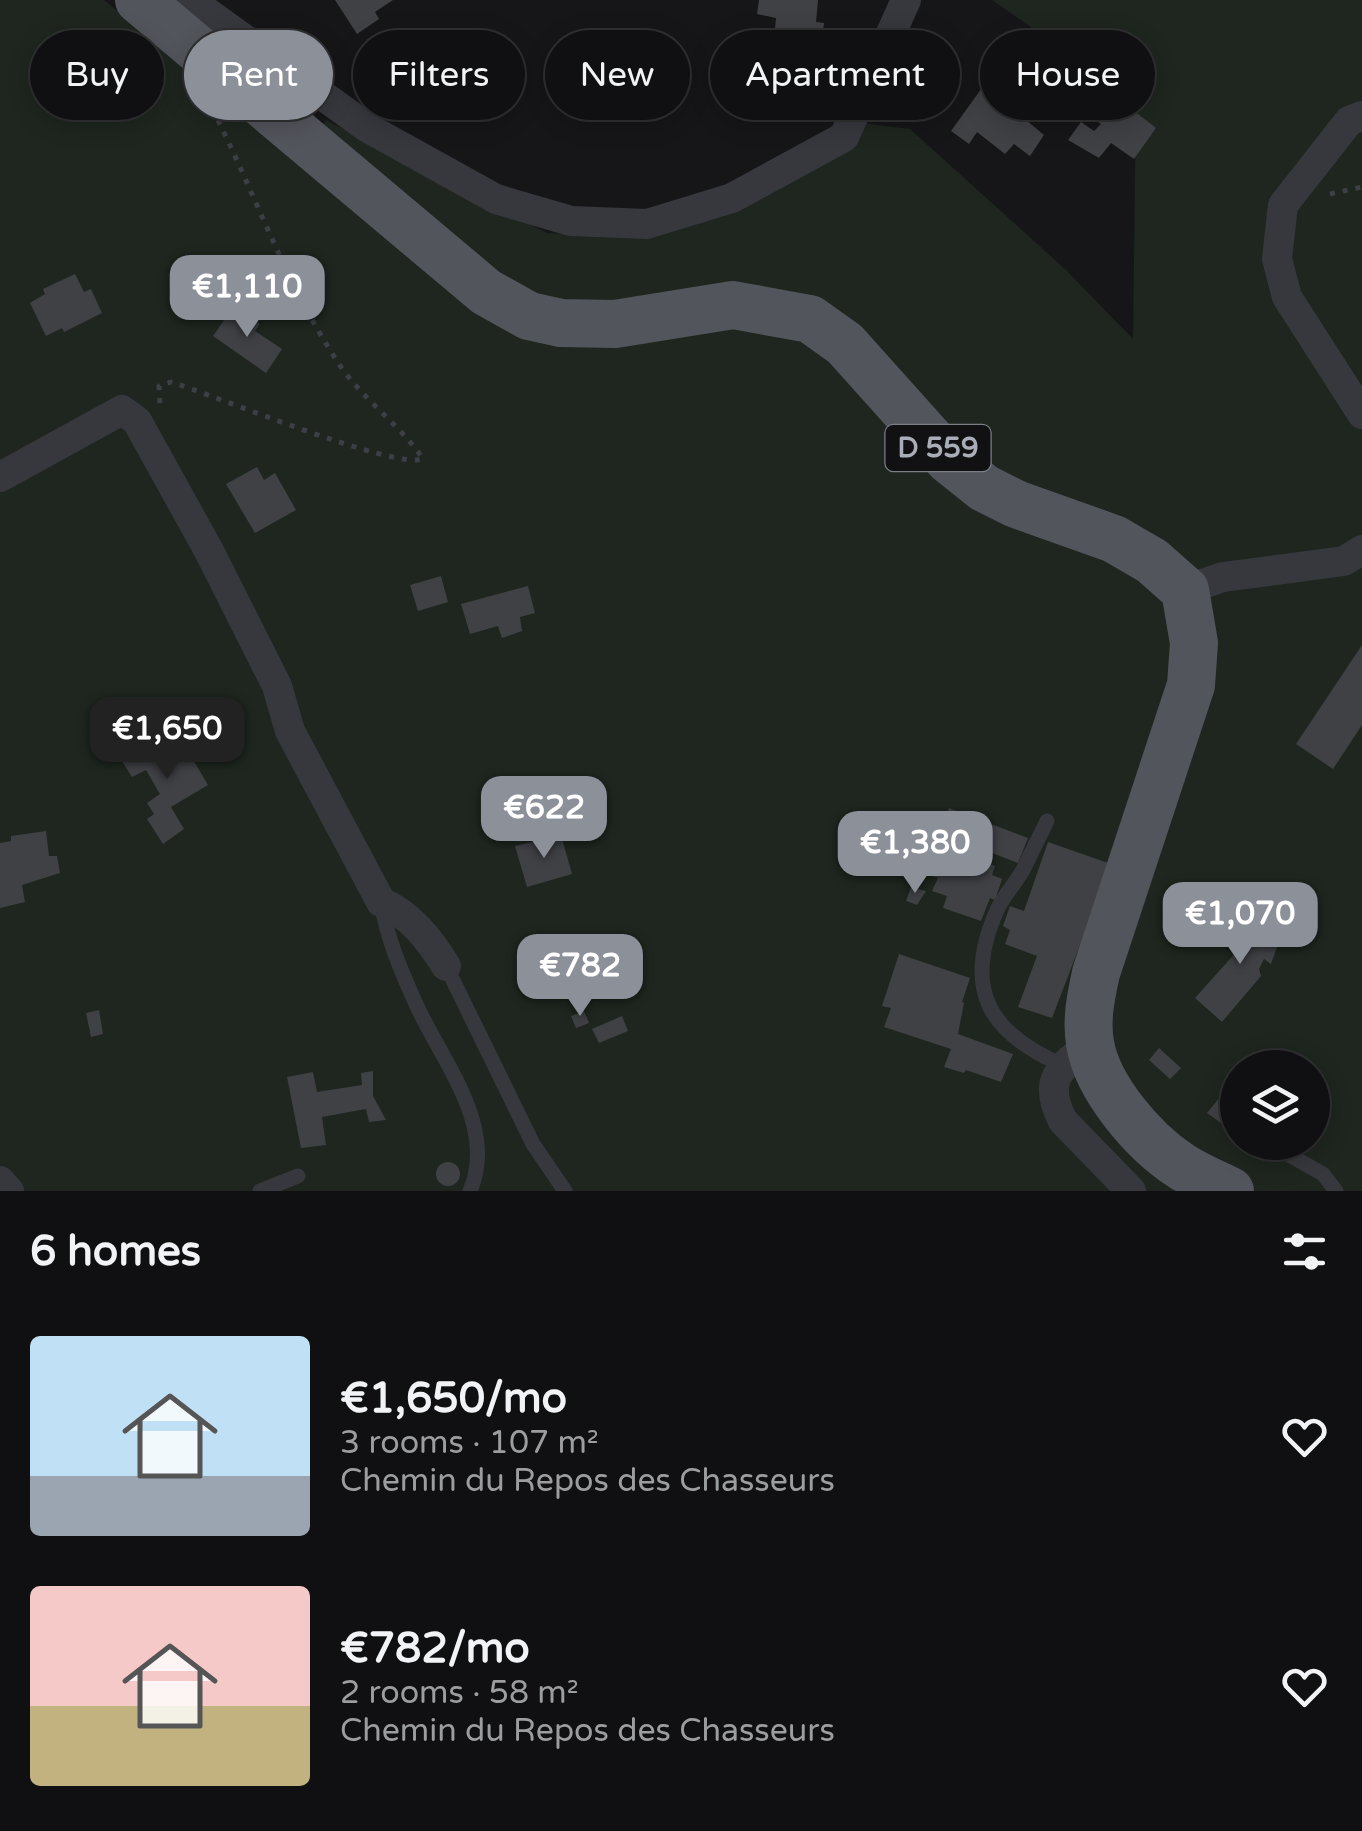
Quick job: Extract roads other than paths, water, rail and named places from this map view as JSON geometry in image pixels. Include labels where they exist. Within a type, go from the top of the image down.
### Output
[{"type":"main road","name":"D 559","points":[[140,0],[486,292],[529,316],[562,323],[615,324],[733,304],[810,319],[845,344],[950,460],[984,488],[1016,504],[1114,538],[1152,561],[1184,590]]},
{"type":"main road","points":[[1184,590],[1194,643],[1190,685],[1069,1068],[1100,1072],[1126,1117],[1180,1165],[1230,1191]]},
{"type":"street","points":[[190,0],[368,128],[496,199],[571,220],[647,224],[732,198],[844,137],[906,0]]},
{"type":"street","points":[[1362,116],[1349,121],[1283,204],[1277,258],[1287,297],[1362,414]]},
{"type":"street","points":[[0,477],[122,410],[137,421],[209,551],[277,686],[290,731],[382,902],[398,909],[432,944],[446,966]]},
{"type":"street","points":[[1184,590],[1223,577],[1344,561],[1362,550]]},
{"type":"street","points":[[1069,1068],[1063,1120],[1131,1191]]},
{"type":"street","points":[[0,1181],[9,1191]]},
{"type":"lane","points":[[1046,821],[1021,872],[999,905],[982,963],[984,991],[991,1012],[1008,1034],[1035,1053],[1069,1068]]},
{"type":"lane","points":[[382,902],[386,933],[416,1006],[465,1099],[475,1130],[478,1158],[470,1191]]},
{"type":"lane","points":[[446,966],[533,1144],[565,1191]]},
{"type":"lane","points":[[1298,1160],[1323,1174],[1336,1191]]},
{"type":"lane","points":[[260,1191],[298,1176]]}]
